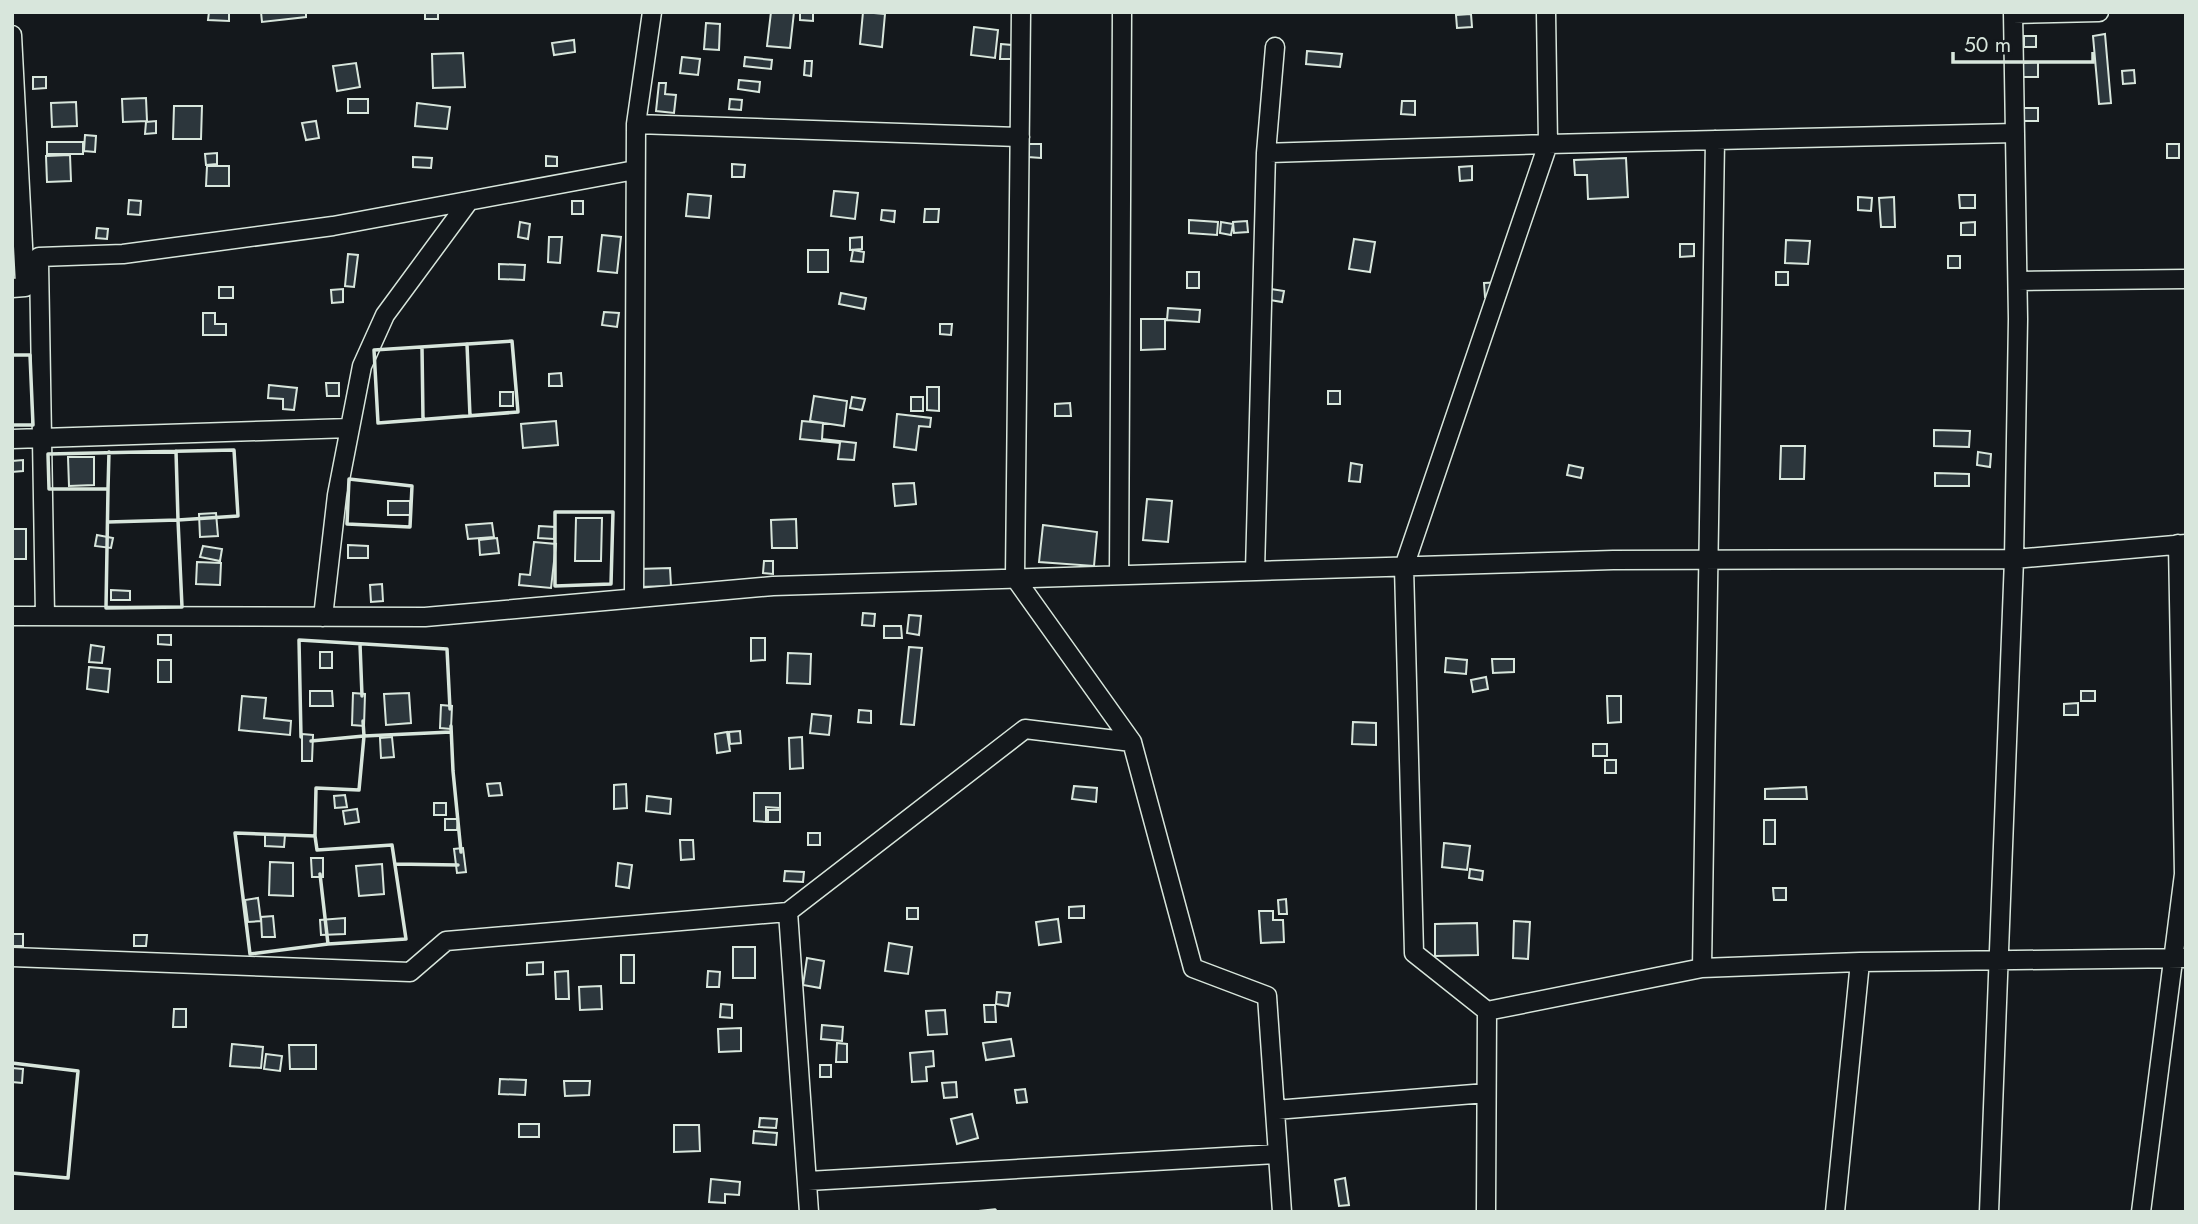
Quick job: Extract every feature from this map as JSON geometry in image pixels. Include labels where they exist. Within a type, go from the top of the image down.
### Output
[{"type":"street","points":[[634,598],[636,124],[652,12]]},
{"type":"street","points":[[1021,12],[1015,578],[1132,742],[1193,968],[1267,996],[1282,1212]]},
{"type":"street","points":[[1119,576],[1122,12]]},
{"type":"street","points":[[1546,12],[1549,144],[1404,567],[1414,953],[1487,1011],[1702,968],[1860,962],[2179,959]]},
{"type":"street","points":[[1989,1212],[2014,559],[2018,281],[2013,13],[2099,12]]},
{"type":"street","points":[[12,35],[19,288]]},
{"type":"street","points":[[1255,571],[1266,153],[1275,47]]},
{"type":"street","points":[[636,124],[1020,137]]},
{"type":"street","points":[[1266,153],[2015,133]]},
{"type":"street","points":[[1702,968],[1714,140]]},
{"type":"street","points":[[39,257],[123,254],[333,226],[635,170]]},
{"type":"street","points":[[323,617],[337,495],[362,366],[385,315],[469,201]]},
{"type":"street","points":[[19,288],[39,257]]},
{"type":"street","points":[[39,257],[45,615]]},
{"type":"street","points":[[2018,281],[2186,279]]},
{"type":"street","points":[[12,439],[350,428]]},
{"type":"street","points":[[12,616],[425,617],[773,586],[1613,560],[2014,559],[2182,544],[2183,874],[2179,959],[2141,1212]]},
{"type":"street","points":[[12,957],[410,972],[446,941],[788,912],[1026,729],[1132,742]]},
{"type":"street","points":[[788,912],[809,1212]]},
{"type":"street","points":[[1835,1212],[1860,962]]},
{"type":"street","points":[[1486,1212],[1487,1011]]},
{"type":"street","points":[[1275,1110],[1486,1093]]},
{"type":"street","points":[[808,1181],[1278,1154]]},
{"type":"building","points":[[209,12],[229,12],[229,21],[208,20]]},
{"type":"building","points":[[261,12],[306,12],[306,17],[262,22]]},
{"type":"building","points":[[425,12],[438,12],[438,19],[425,19]]},
{"type":"building","points":[[771,12],[794,12],[790,48],[767,46]]},
{"type":"building","points":[[800,12],[813,12],[813,21],[800,20]]},
{"type":"building","points":[[863,12],[885,14],[882,47],[860,44]]},
{"type":"building","points":[[1471,14],[1472,27],[1457,28],[1456,15]]},
{"type":"building","points":[[706,23],[720,24],[719,50],[704,49]]},
{"type":"building","points":[[974,27],[998,30],[995,58],[971,55]]},
{"type":"building","points":[[2105,34],[2111,103],[2099,104],[2093,36]]},
{"type":"building","points":[[2024,36],[2036,36],[2036,47],[2024,47]]},
{"type":"building","points":[[574,40],[575,52],[554,55],[552,43]]},
{"type":"building","points":[[1001,44],[1012,45],[1011,59],[1000,59]]},
{"type":"building","points":[[1307,51],[1342,54],[1340,67],[1306,64]]},
{"type":"building","points":[[463,53],[465,87],[433,88],[432,54]]},
{"type":"building","points":[[682,57],[700,59],[698,75],[680,73]]},
{"type":"building","points":[[745,57],[772,60],[771,69],[744,66]]},
{"type":"building","points":[[805,61],[812,61],[811,76],[804,75]]},
{"type":"building","points":[[2038,62],[2038,77],[2023,77],[2023,63]]},
{"type":"building","points":[[356,63],[360,87],[337,91],[333,66]]},
{"type":"building","points":[[2134,70],[2135,83],[2123,84],[2122,71]]},
{"type":"building","points":[[33,77],[46,77],[46,88],[33,89]]},
{"type":"building","points":[[739,80],[760,82],[759,92],[738,89]]},
{"type":"building","points":[[659,83],[666,83],[665,94],[676,95],[674,113],[656,111]]},
{"type":"building","points":[[146,98],[147,121],[123,122],[122,99]]},
{"type":"building","points":[[348,99],[368,99],[368,113],[348,113]]},
{"type":"building","points":[[730,99],[742,100],[741,110],[729,109]]},
{"type":"building","points":[[1402,101],[1415,101],[1415,115],[1401,114]]},
{"type":"building","points":[[76,102],[77,126],[52,127],[51,103]]},
{"type":"building","points":[[417,103],[450,107],[447,129],[415,126]]},
{"type":"building","points":[[174,106],[202,106],[201,139],[173,139]]},
{"type":"building","points":[[2024,108],[2038,108],[2038,121],[2024,121]]},
{"type":"building","points":[[156,121],[156,133],[145,134],[146,122]]},
{"type":"building","points":[[316,121],[319,138],[306,140],[302,123]]},
{"type":"building","points":[[85,135],[96,136],[95,152],[84,151]]},
{"type":"building","points":[[47,142],[83,142],[83,154],[47,154]]},
{"type":"building","points":[[1028,144],[1041,144],[1041,158],[1028,157]]},
{"type":"building","points":[[2167,144],[2179,144],[2179,158],[2167,158]]},
{"type":"building","points":[[217,153],[217,164],[206,165],[205,154]]},
{"type":"building","points":[[70,155],[71,181],[47,182],[46,156]]},
{"type":"building","points":[[546,156],[557,157],[557,166],[546,166]]},
{"type":"building","points":[[413,157],[432,158],[431,168],[413,167]]},
{"type":"building","points":[[1626,158],[1628,197],[1588,199],[1587,175],[1575,175],[1574,160]]},
{"type":"building","points":[[732,164],[745,165],[744,177],[732,177]]},
{"type":"building","points":[[207,166],[229,166],[229,186],[206,186]]},
{"type":"building","points":[[1472,166],[1472,180],[1460,181],[1459,167]]},
{"type":"building","points":[[834,191],[858,193],[855,219],[831,216]]},
{"type":"building","points":[[688,194],[711,196],[709,218],[686,216]]},
{"type":"building","points":[[1959,195],[1975,195],[1975,208],[1960,208]]},
{"type":"building","points":[[1858,197],[1872,198],[1871,211],[1858,210]]},
{"type":"building","points":[[1894,197],[1895,227],[1881,227],[1879,198]]},
{"type":"building","points":[[129,200],[141,201],[140,215],[128,214]]},
{"type":"building","points":[[572,201],[583,201],[583,214],[572,214]]},
{"type":"building","points":[[925,209],[939,209],[938,222],[924,222]]},
{"type":"building","points":[[882,210],[895,211],[894,222],[881,220]]},
{"type":"building","points":[[1189,220],[1218,222],[1217,235],[1189,233]]},
{"type":"building","points":[[1247,221],[1248,232],[1234,233],[1233,222]]},
{"type":"building","points":[[520,222],[530,224],[528,239],[518,237]]},
{"type":"building","points":[[1221,222],[1233,224],[1231,235],[1220,233]]},
{"type":"building","points":[[1975,222],[1975,235],[1961,235],[1961,223]]},
{"type":"building","points":[[97,228],[108,229],[107,239],[96,238]]},
{"type":"building","points":[[602,235],[621,237],[617,273],[598,271]]},
{"type":"building","points":[[549,237],[562,237],[560,263],[548,262]]},
{"type":"building","points":[[862,237],[862,249],[850,250],[850,238]]},
{"type":"building","points":[[1354,239],[1375,242],[1370,272],[1349,269]]},
{"type":"building","points":[[1786,240],[1810,241],[1808,264],[1785,263]]},
{"type":"building","points":[[1680,244],[1694,244],[1694,256],[1680,257]]},
{"type":"building","points":[[808,250],[828,250],[828,272],[808,272]]},
{"type":"building","points":[[853,250],[864,252],[863,262],[851,261]]},
{"type":"building","points":[[348,254],[358,255],[354,287],[345,286]]},
{"type":"building","points":[[1948,256],[1960,256],[1960,268],[1948,268]]},
{"type":"building","points":[[499,264],[525,265],[524,280],[499,279]]},
{"type":"building","points":[[1187,272],[1199,272],[1199,288],[1187,288]]},
{"type":"building","points":[[1776,272],[1788,272],[1788,285],[1776,285]]},
{"type":"building","points":[[1505,282],[1506,296],[1485,297],[1484,283]]},
{"type":"building","points":[[219,287],[233,287],[233,298],[219,298]]},
{"type":"building","points":[[343,289],[343,302],[332,303],[331,290]]},
{"type":"building","points":[[1271,289],[1284,291],[1282,302],[1270,300]]},
{"type":"building","points":[[841,293],[866,298],[864,309],[839,304]]},
{"type":"building","points":[[1168,308],[1200,310],[1199,322],[1167,320]]},
{"type":"building","points":[[604,312],[619,313],[617,327],[602,325]]},
{"type":"building","points":[[203,313],[215,313],[215,324],[226,324],[226,335],[203,335]]},
{"type":"building","points":[[1141,319],[1165,319],[1165,349],[1141,350]]},
{"type":"building","points":[[940,324],[952,324],[951,335],[940,334]]},
{"type":"building","points":[[561,373],[562,386],[549,386],[549,374]]},
{"type":"building","points":[[326,383],[339,383],[339,396],[327,396]]},
{"type":"building","points":[[269,385],[297,388],[294,410],[283,409],[283,399],[268,398]]},
{"type":"building","points":[[927,387],[939,387],[939,411],[927,410]]},
{"type":"building","points":[[1328,391],[1340,391],[1340,404],[1328,404]]},
{"type":"building","points":[[500,392],[513,392],[513,406],[500,406]]},
{"type":"building","points":[[814,396],[847,401],[844,426],[810,421]]},
{"type":"building","points":[[852,397],[865,399],[862,410],[850,408]]},
{"type":"building","points":[[911,397],[923,397],[923,411],[911,411]]},
{"type":"building","points":[[1070,403],[1071,416],[1055,416],[1055,404]]},
{"type":"building","points":[[897,414],[931,418],[930,427],[919,426],[916,450],[894,447]]},
{"type":"building","points":[[556,421],[558,445],[523,448],[521,424]]},
{"type":"building","points":[[802,421],[823,423],[822,439],[856,443],[854,460],[838,459],[840,443],[800,439]]},
{"type":"building","points":[[1934,430],[1970,431],[1969,447],[1934,446]]},
{"type":"building","points":[[1781,446],[1805,446],[1804,479],[1780,479]]},
{"type":"building","points":[[1978,452],[1991,454],[1990,467],[1977,465]]},
{"type":"building","points":[[68,457],[94,457],[94,485],[69,486]]},
{"type":"building","points":[[23,460],[23,471],[12,472],[12,461]]},
{"type":"building","points":[[1351,463],[1362,465],[1360,482],[1349,481]]},
{"type":"building","points":[[1569,465],[1583,468],[1581,478],[1567,475]]},
{"type":"building","points":[[1935,473],[1969,474],[1969,486],[1935,486]]},
{"type":"building","points":[[914,483],[916,504],[895,506],[893,484]]},
{"type":"building","points":[[1147,499],[1172,501],[1168,542],[1143,540]]},
{"type":"building","points":[[388,501],[410,501],[410,515],[388,515]]},
{"type":"building","points":[[216,513],[218,536],[200,537],[199,514]]},
{"type":"building","points":[[576,518],[602,518],[601,561],[575,561]]},
{"type":"building","points":[[796,519],[797,548],[772,548],[771,520]]},
{"type":"building","points":[[492,523],[494,537],[468,539],[466,525]]},
{"type":"building","points":[[1043,525],[1097,532],[1094,566],[1039,562]]},
{"type":"building","points":[[539,526],[555,527],[554,539],[538,538]]},
{"type":"building","points":[[12,529],[26,529],[26,559],[12,559]]},
{"type":"building","points":[[97,535],[113,538],[111,548],[95,546]]},
{"type":"building","points":[[497,538],[499,553],[480,555],[479,540]]},
{"type":"building","points":[[534,542],[556,544],[551,588],[519,585],[520,574],[530,575]]},
{"type":"building","points":[[348,545],[368,546],[368,558],[348,558]]},
{"type":"building","points":[[203,546],[222,549],[220,561],[200,557]]},
{"type":"building","points":[[764,561],[773,561],[773,574],[763,573]]},
{"type":"building","points":[[197,562],[221,563],[220,585],[196,584]]},
{"type":"building","points":[[670,568],[671,586],[638,587],[638,569]]},
{"type":"building","points":[[382,584],[383,601],[371,602],[370,585]]},
{"type":"building","points":[[111,590],[130,591],[130,600],[111,600]]},
{"type":"building","points":[[863,613],[875,614],[874,626],[862,625]]},
{"type":"building","points":[[909,615],[921,616],[919,635],[907,633]]},
{"type":"building","points":[[884,626],[901,626],[902,638],[884,638]]},
{"type":"building","points":[[158,635],[171,635],[171,645],[158,644]]},
{"type":"building","points":[[751,638],[765,638],[765,660],[751,661]]},
{"type":"building","points":[[91,645],[104,647],[102,663],[89,662]]},
{"type":"building","points":[[909,647],[922,648],[914,725],[901,724]]},
{"type":"building","points":[[320,652],[332,652],[332,668],[320,668]]},
{"type":"building","points":[[788,653],[811,654],[810,684],[787,683]]},
{"type":"building","points":[[1446,658],[1467,660],[1466,674],[1445,672]]},
{"type":"building","points":[[1492,659],[1514,659],[1514,672],[1493,673]]},
{"type":"building","points":[[158,660],[171,660],[171,682],[158,682]]},
{"type":"building","points":[[89,667],[110,669],[108,692],[87,689]]},
{"type":"building","points":[[1486,677],[1488,689],[1473,692],[1471,680]]},
{"type":"building","points":[[310,691],[332,691],[333,706],[310,706]]},
{"type":"building","points":[[2081,691],[2095,691],[2095,701],[2081,701]]},
{"type":"building","points":[[353,693],[365,694],[364,726],[352,725]]},
{"type":"building","points":[[409,693],[411,723],[386,725],[384,694]]},
{"type":"building","points":[[242,696],[266,698],[264,718],[291,721],[290,735],[239,730]]},
{"type":"building","points":[[1607,696],[1621,696],[1621,722],[1608,723]]},
{"type":"building","points":[[2078,703],[2078,715],[2064,715],[2064,704]]},
{"type":"building","points":[[441,705],[452,706],[451,729],[440,728]]},
{"type":"building","points":[[859,710],[871,711],[871,723],[858,722]]},
{"type":"building","points":[[812,714],[831,716],[829,735],[810,733]]},
{"type":"building","points":[[1353,722],[1376,723],[1376,745],[1352,744]]},
{"type":"building","points":[[740,731],[741,743],[730,744],[729,732]]},
{"type":"building","points":[[727,732],[730,751],[717,753],[715,734]]},
{"type":"building","points":[[302,734],[313,735],[312,761],[302,761]]},
{"type":"building","points":[[392,737],[394,757],[381,758],[380,738]]},
{"type":"building","points":[[802,737],[803,768],[790,769],[789,738]]},
{"type":"building","points":[[1593,744],[1607,744],[1607,756],[1593,756]]},
{"type":"building","points":[[1605,760],[1616,760],[1616,773],[1605,773]]},
{"type":"building","points":[[500,783],[502,795],[489,796],[487,784]]},
{"type":"building","points":[[626,784],[627,808],[614,809],[614,785]]},
{"type":"building","points":[[1074,786],[1097,788],[1096,802],[1072,799]]},
{"type":"building","points":[[1806,787],[1807,799],[1765,799],[1765,789]]},
{"type":"building","points":[[754,793],[780,793],[780,808],[766,807],[766,822],[754,821]]},
{"type":"building","points":[[345,795],[347,807],[335,808],[334,796]]},
{"type":"building","points":[[647,796],[671,799],[670,814],[646,811]]},
{"type":"building","points":[[434,803],[446,803],[446,815],[434,815]]},
{"type":"building","points":[[357,809],[359,822],[345,824],[343,811]]},
{"type":"building","points":[[768,810],[780,810],[780,822],[768,822]]},
{"type":"building","points":[[445,819],[458,819],[457,830],[445,830]]},
{"type":"building","points":[[1764,820],[1775,820],[1775,844],[1764,844]]},
{"type":"building","points":[[808,833],[820,833],[820,845],[808,845]]},
{"type":"building","points":[[265,834],[285,835],[284,847],[265,846]]},
{"type":"building","points":[[680,840],[693,840],[694,859],[681,860]]},
{"type":"building","points":[[1444,843],[1470,846],[1467,870],[1442,867]]},
{"type":"building","points":[[463,848],[466,872],[457,873],[454,849]]},
{"type":"building","points":[[311,858],[323,858],[323,877],[312,877]]},
{"type":"building","points":[[270,862],[293,863],[293,896],[269,895]]},
{"type":"building","points":[[618,863],[632,865],[629,888],[616,886]]},
{"type":"building","points":[[382,864],[384,894],[359,896],[356,866]]},
{"type":"building","points":[[1470,869],[1483,871],[1482,880],[1469,878]]},
{"type":"building","points":[[785,871],[804,872],[803,882],[784,881]]},
{"type":"building","points":[[1773,888],[1786,888],[1786,900],[1774,900]]},
{"type":"building","points":[[258,898],[261,921],[248,922],[245,900]]},
{"type":"building","points":[[1286,899],[1287,914],[1279,914],[1278,900]]},
{"type":"building","points":[[1084,906],[1084,918],[1069,918],[1069,907]]},
{"type":"building","points":[[907,908],[918,908],[918,919],[907,919]]},
{"type":"building","points":[[1259,911],[1273,911],[1273,920],[1283,920],[1284,942],[1261,943]]},
{"type":"building","points":[[273,916],[275,937],[262,937],[261,917]]},
{"type":"building","points":[[345,918],[345,934],[321,935],[320,920]]},
{"type":"building","points":[[1058,919],[1061,942],[1039,945],[1036,922]]},
{"type":"building","points":[[1514,921],[1530,922],[1528,959],[1513,958]]},
{"type":"building","points":[[1477,923],[1478,955],[1435,956],[1435,924]]},
{"type":"building","points":[[12,934],[23,934],[23,946],[12,946]]},
{"type":"building","points":[[134,935],[147,935],[146,946],[134,946]]},
{"type":"building","points":[[889,943],[912,947],[908,974],[885,971]]},
{"type":"building","points":[[733,947],[755,947],[755,978],[733,978]]},
{"type":"building","points":[[621,955],[634,955],[634,983],[621,983]]},
{"type":"building","points":[[807,958],[824,961],[820,988],[803,985]]},
{"type":"building","points":[[543,962],[543,974],[527,975],[527,963]]},
{"type":"building","points":[[568,971],[569,999],[556,999],[555,972]]},
{"type":"building","points":[[708,971],[720,972],[719,987],[707,987]]},
{"type":"building","points":[[601,986],[602,1009],[580,1010],[579,987]]},
{"type":"building","points":[[997,992],[1010,993],[1008,1006],[996,1004]]},
{"type":"building","points":[[721,1004],[732,1005],[732,1018],[720,1017]]},
{"type":"building","points":[[984,1005],[995,1005],[996,1022],[985,1022]]},
{"type":"building","points":[[174,1009],[186,1009],[186,1027],[173,1027]]},
{"type":"building","points":[[945,1010],[947,1034],[928,1035],[926,1011]]},
{"type":"building","points":[[822,1025],[843,1027],[842,1041],[821,1039]]},
{"type":"building","points":[[741,1028],[741,1051],[719,1052],[718,1029]]},
{"type":"building","points":[[1011,1039],[1014,1056],[986,1060],[983,1043]]},
{"type":"building","points":[[837,1043],[847,1044],[847,1062],[836,1062]]},
{"type":"building","points":[[232,1044],[263,1047],[261,1068],[230,1066]]},
{"type":"building","points":[[289,1045],[316,1045],[316,1069],[290,1069]]},
{"type":"building","points":[[933,1051],[934,1066],[926,1067],[927,1081],[912,1082],[910,1053]]},
{"type":"building","points":[[266,1054],[282,1056],[280,1071],[264,1069]]},
{"type":"building","points":[[820,1065],[831,1065],[831,1077],[820,1077]]},
{"type":"building","points":[[12,1068],[23,1069],[22,1083],[12,1082]]},
{"type":"building","points":[[500,1079],[526,1080],[525,1095],[499,1094]]},
{"type":"building","points":[[564,1081],[590,1081],[589,1095],[565,1096]]},
{"type":"building","points":[[956,1082],[957,1097],[944,1098],[942,1083]]},
{"type":"building","points":[[1025,1089],[1027,1102],[1017,1103],[1015,1090]]},
{"type":"building","points":[[972,1114],[978,1138],[957,1144],[951,1119]]},
{"type":"building","points":[[760,1118],[777,1119],[776,1128],[759,1127]]},
{"type":"building","points":[[519,1124],[539,1124],[539,1137],[519,1137]]},
{"type":"building","points":[[674,1125],[699,1125],[700,1151],[674,1152]]},
{"type":"building","points":[[754,1131],[777,1133],[776,1145],[753,1143]]},
{"type":"building","points":[[1345,1178],[1349,1205],[1339,1206],[1335,1180]]},
{"type":"building","points":[[711,1179],[740,1182],[739,1195],[725,1194],[725,1203],[709,1202]]},
{"type":"wall","points":[[512,341],[518,412],[378,423],[374,350],[512,341]]},
{"type":"wall","points":[[467,344],[470,416]]},
{"type":"wall","points":[[422,347],[423,419]]},
{"type":"wall","points":[[12,355],[30,355],[33,425],[12,425]]},
{"type":"wall","points":[[234,450],[238,516],[178,520],[182,607],[106,608],[108,489],[49,489],[48,454],[234,450]]},
{"type":"wall","points":[[108,522],[178,520],[176,451]]},
{"type":"wall","points":[[108,489],[109,452]]},
{"type":"wall","points":[[349,479],[412,486],[410,527],[347,524],[349,479]]},
{"type":"wall","points":[[555,512],[613,512],[611,584],[555,586],[555,512]]},
{"type":"wall","points":[[301,737],[299,640],[447,649],[450,709]]},
{"type":"wall","points":[[360,644],[362,696]]},
{"type":"wall","points":[[363,721],[364,736],[451,732]]},
{"type":"wall","points":[[451,726],[461,852]]},
{"type":"wall","points":[[311,741],[364,736],[359,790],[316,788],[315,836]]},
{"type":"wall","points":[[235,833],[315,836],[317,850],[392,845],[406,939],[328,944],[250,954],[235,833]]},
{"type":"wall","points":[[395,864],[458,865]]},
{"type":"wall","points":[[320,874],[328,944]]},
{"type":"wall","points":[[12,1063],[78,1071],[68,1178],[12,1173]]},
{"type":"wall","points":[[390,1212],[424,1212]]},
{"type":"wall","points":[[976,1212],[996,1212]]}]
